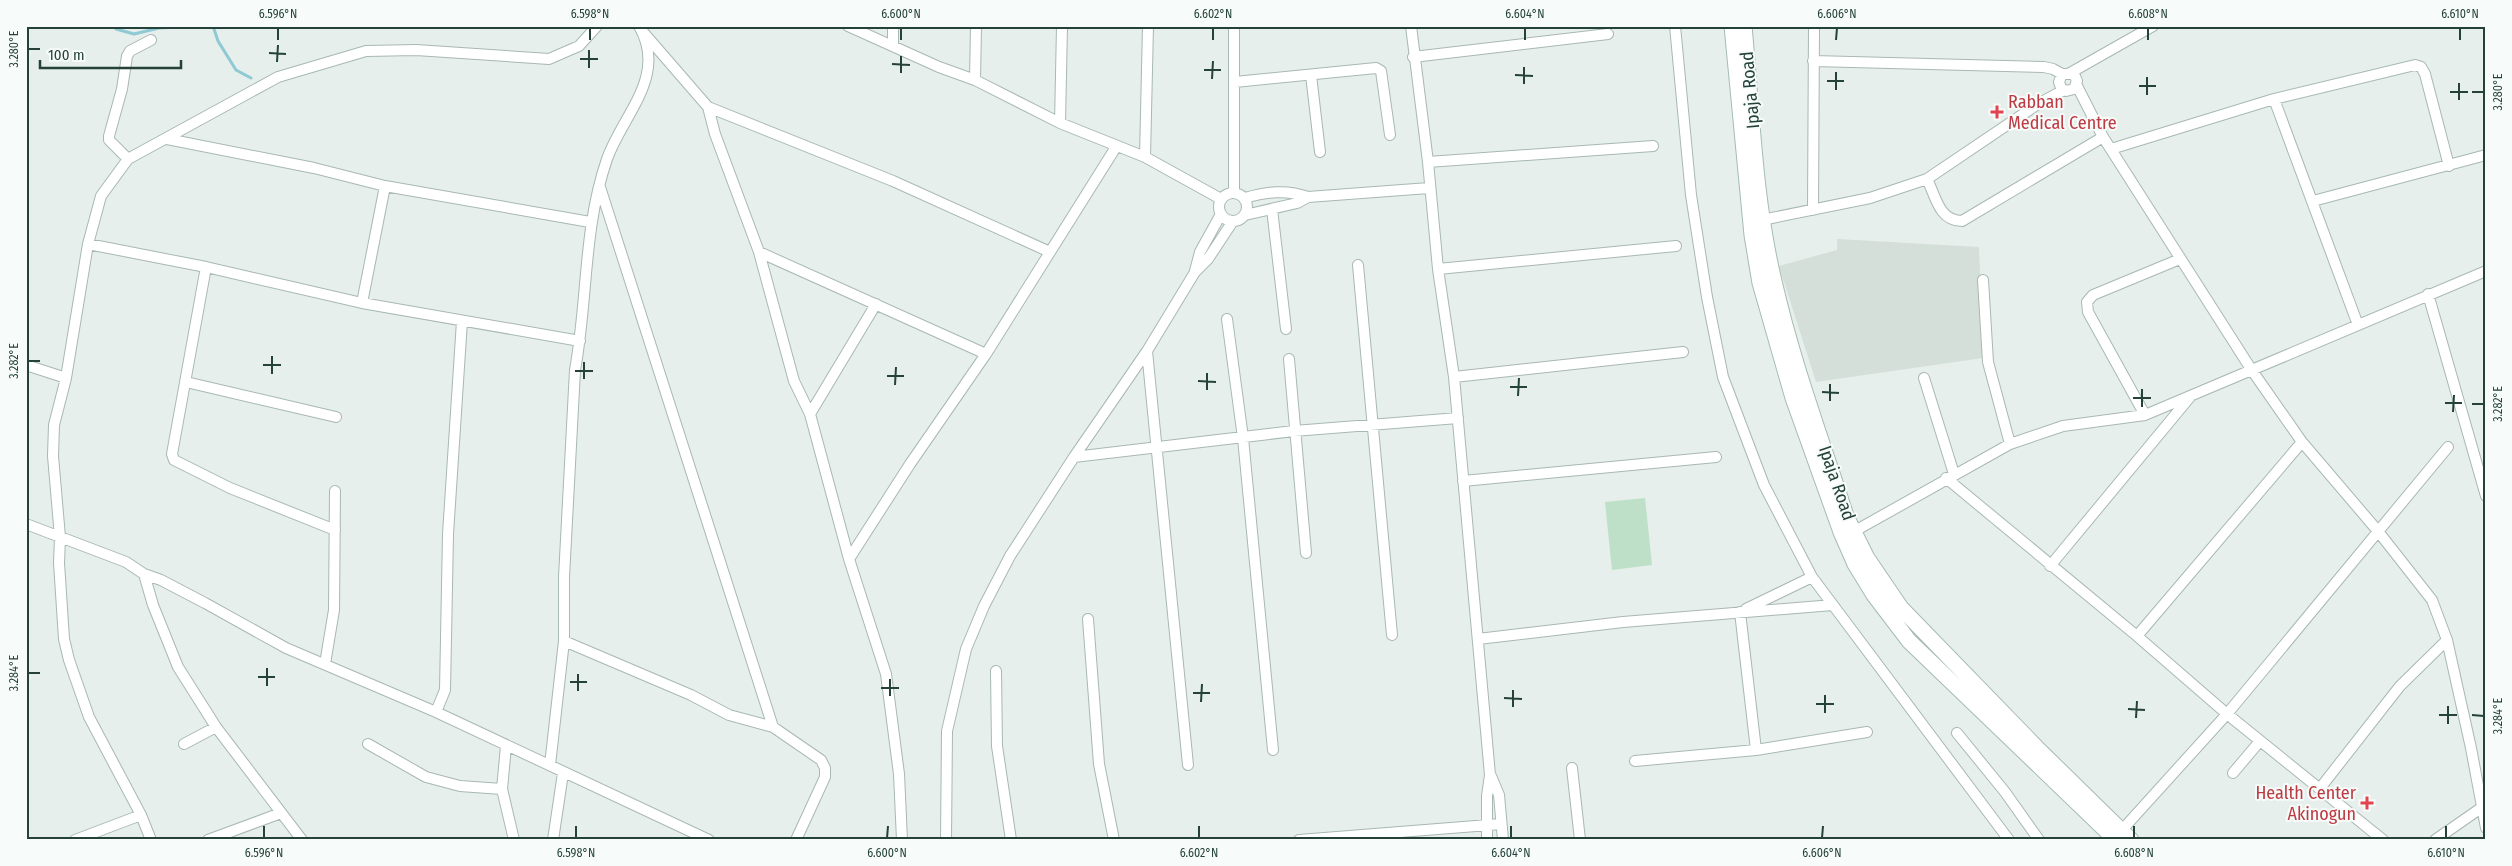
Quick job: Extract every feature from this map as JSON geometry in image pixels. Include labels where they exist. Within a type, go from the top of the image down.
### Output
[{"type":"main road","name":"Ipaja Road","points":[[1732,26],[1752,235],[1760,283],[1779,327],[1846,516],[1871,565],[1900,608],[2058,777]]},
{"type":"main road","name":"Ipaja Road","points":[[1744,26],[1762,220],[1779,327],[1793,398],[1841,532],[1855,564],[1874,595],[1909,640],[2123,837]]},
{"type":"street","points":[[151,840],[142,815],[89,717],[69,660],[64,639],[60,537],[53,456],[54,425],[66,378],[88,244],[101,196],[128,160],[278,76],[366,51],[416,50],[549,59],[578,46],[598,26]]},
{"type":"street","points":[[848,26],[939,67],[975,80],[1060,123],[1145,157],[1221,199]]},
{"type":"street","points":[[893,26],[893,45]]},
{"type":"street","points":[[975,80],[976,26]]},
{"type":"street","points":[[1060,123],[1062,26]]},
{"type":"street","points":[[1145,157],[1148,26]]},
{"type":"street","points":[[1234,26],[1234,193]]},
{"type":"street","points":[[1410,26],[1428,162],[1438,269],[1458,418],[1490,775],[1487,796],[1487,840]]},
{"type":"street","points":[[1675,26],[1691,195],[1707,297],[1723,377],[1764,485],[1812,577],[2009,840]]},
{"type":"street","points":[[1814,26],[1814,210]]},
{"type":"street","points":[[2064,82],[2100,56],[2153,26]]},
{"type":"street","points":[[641,29],[708,107],[715,134],[760,252],[794,381],[810,414],[849,559],[886,674],[899,774],[902,840]]},
{"type":"street","points":[[550,764],[564,641],[564,577],[574,389],[590,222],[607,159],[618,134],[644,88],[650,63],[641,29]]},
{"type":"street","points":[[1413,57],[1608,34]]},
{"type":"street","points":[[128,160],[109,140],[109,136],[122,89],[127,56],[130,51],[150,40]]},
{"type":"street","points":[[2064,82],[2070,91],[2100,56]]},
{"type":"street","points":[[1813,61],[2044,67],[2053,69],[2089,114],[2251,369],[2302,442],[2377,530],[2432,600],[2447,640],[2471,748],[2486,828]]},
{"type":"street","points":[[2112,149],[2274,99],[2416,65],[2421,67],[2425,74],[2449,166]]},
{"type":"street","points":[[1235,82],[1371,68],[1381,70],[1390,135]]},
{"type":"street","points":[[1762,220],[1870,198],[1927,178],[2038,104],[2074,74],[2089,114]]},
{"type":"street","points":[[1311,75],[1320,152]]},
{"type":"street","points":[[2274,99],[2314,201],[2358,325]]},
{"type":"street","points":[[708,107],[893,181],[1050,252]]},
{"type":"street","points":[[1927,178],[1945,217],[1951,221],[1962,221],[2103,137]]},
{"type":"street","points":[[167,139],[314,168],[386,186],[590,222]]},
{"type":"street","points":[[1428,162],[1653,146]]},
{"type":"street","points":[[849,559],[910,464],[986,354],[1116,147]]},
{"type":"street","points":[[2314,201],[2486,155]]},
{"type":"street","points":[[362,303],[386,186]]},
{"type":"street","points":[[600,186],[774,727]]},
{"type":"street","points":[[1244,198],[1279,191],[1308,197],[1429,188]]},
{"type":"street","points":[[1195,272],[1200,252],[1220,214],[1219,206],[1221,199],[1227,194],[1234,193],[1244,198],[1248,206],[1245,215],[1240,220],[1233,222],[1220,214]]},
{"type":"street","points":[[1245,215],[1297,203],[1308,197]]},
{"type":"street","points":[[1272,209],[1286,329]]},
{"type":"street","points":[[946,840],[946,731],[966,649],[984,606],[1010,556],[1074,456],[1147,351],[1195,272],[1208,259],[1233,222]]},
{"type":"street","points":[[88,244],[206,267],[362,303],[580,342]]},
{"type":"street","points":[[1438,269],[1676,246]]},
{"type":"street","points":[[760,252],[986,354]]},
{"type":"street","points":[[2145,415],[2088,312],[2087,302],[2092,295],[2180,258]]},
{"type":"street","points":[[1358,265],[1392,635]]},
{"type":"street","points":[[206,267],[172,454],[177,463],[230,488],[335,530]]},
{"type":"street","points":[[1853,532],[2010,444],[2063,426],[2145,415],[2486,271]]},
{"type":"street","points":[[1983,280],[1988,362],[2010,444]]},
{"type":"street","points":[[2428,294],[2486,496]]},
{"type":"street","points":[[810,414],[876,304]]},
{"type":"street","points":[[1227,319],[1243,438],[1273,750]]},
{"type":"street","points":[[436,712],[445,690],[448,534],[462,321]]},
{"type":"street","points":[[1147,351],[1188,765]]},
{"type":"street","points":[[1454,377],[1683,352]]},
{"type":"street","points":[[1289,359],[1306,552]]},
{"type":"street","points":[[26,365],[66,378]]},
{"type":"street","points":[[1924,378],[1950,476],[2050,566],[2137,636],[2227,714],[2321,787],[2383,840]]},
{"type":"street","points":[[186,382],[336,416]]},
{"type":"street","points":[[2050,566],[2193,394]]},
{"type":"street","points":[[1074,456],[1294,431],[1458,418]]},
{"type":"street","points":[[2137,636],[2302,442]]},
{"type":"street","points":[[2123,837],[2448,447]]},
{"type":"street","points":[[1463,481],[1716,457]]},
{"type":"street","points":[[325,664],[334,610],[335,492]]},
{"type":"street","points":[[26,524],[126,562],[144,574],[161,580],[286,648],[436,712],[506,746],[550,764],[563,773],[702,838]]},
{"type":"street","points":[[144,574],[153,605],[178,667],[216,727],[302,840]]},
{"type":"street","points":[[1740,612],[1812,577]]},
{"type":"street","points":[[1478,639],[1740,612],[1833,605]]},
{"type":"street","points":[[1740,612],[1756,750]]},
{"type":"street","points":[[1088,619],[1099,764],[1114,840]]},
{"type":"street","points":[[2321,787],[2400,686],[2447,640]]},
{"type":"street","points":[[564,641],[691,695],[729,715],[774,727],[821,760],[825,768],[825,777],[796,840]]},
{"type":"street","points":[[996,672],[997,746],[1012,840]]},
{"type":"street","points":[[184,744],[216,727]]},
{"type":"street","points":[[1635,761],[1756,750],[1867,732]]},
{"type":"street","points":[[1957,733],[2040,840]]},
{"type":"street","points":[[2233,773],[2260,741]]},
{"type":"street","points":[[368,744],[426,777],[460,786],[502,789]]},
{"type":"street","points":[[506,746],[502,789],[514,840]]},
{"type":"street","points":[[1572,768],[1580,840]]},
{"type":"street","points":[[553,840],[563,773]]},
{"type":"street","points":[[1490,775],[1499,795],[1503,840]]},
{"type":"street","points":[[2435,840],[2481,808]]},
{"type":"street","points":[[208,840],[281,813]]},
{"type":"street","points":[[75,840],[142,815]]},
{"type":"street","points":[[1299,840],[1380,837],[1501,824]]},
{"type":"shaded area","points":[[1837,239],[1979,247],[1983,358],[1816,382],[1779,266],[1837,250]]},
{"type":"green space","points":[[1645,498],[1652,565],[1612,570],[1605,502]]},
{"type":"waterway","points":[[114,26],[116,29],[134,34],[159,28],[200,26]]},
{"type":"waterway","points":[[213,26],[218,41],[236,70],[251,78]]},
{"type":"place","name":"Rabban Medical Centre","points":[[1997,112]]},
{"type":"place","name":"Health Center Akinogun","points":[[2367,803]]}]
